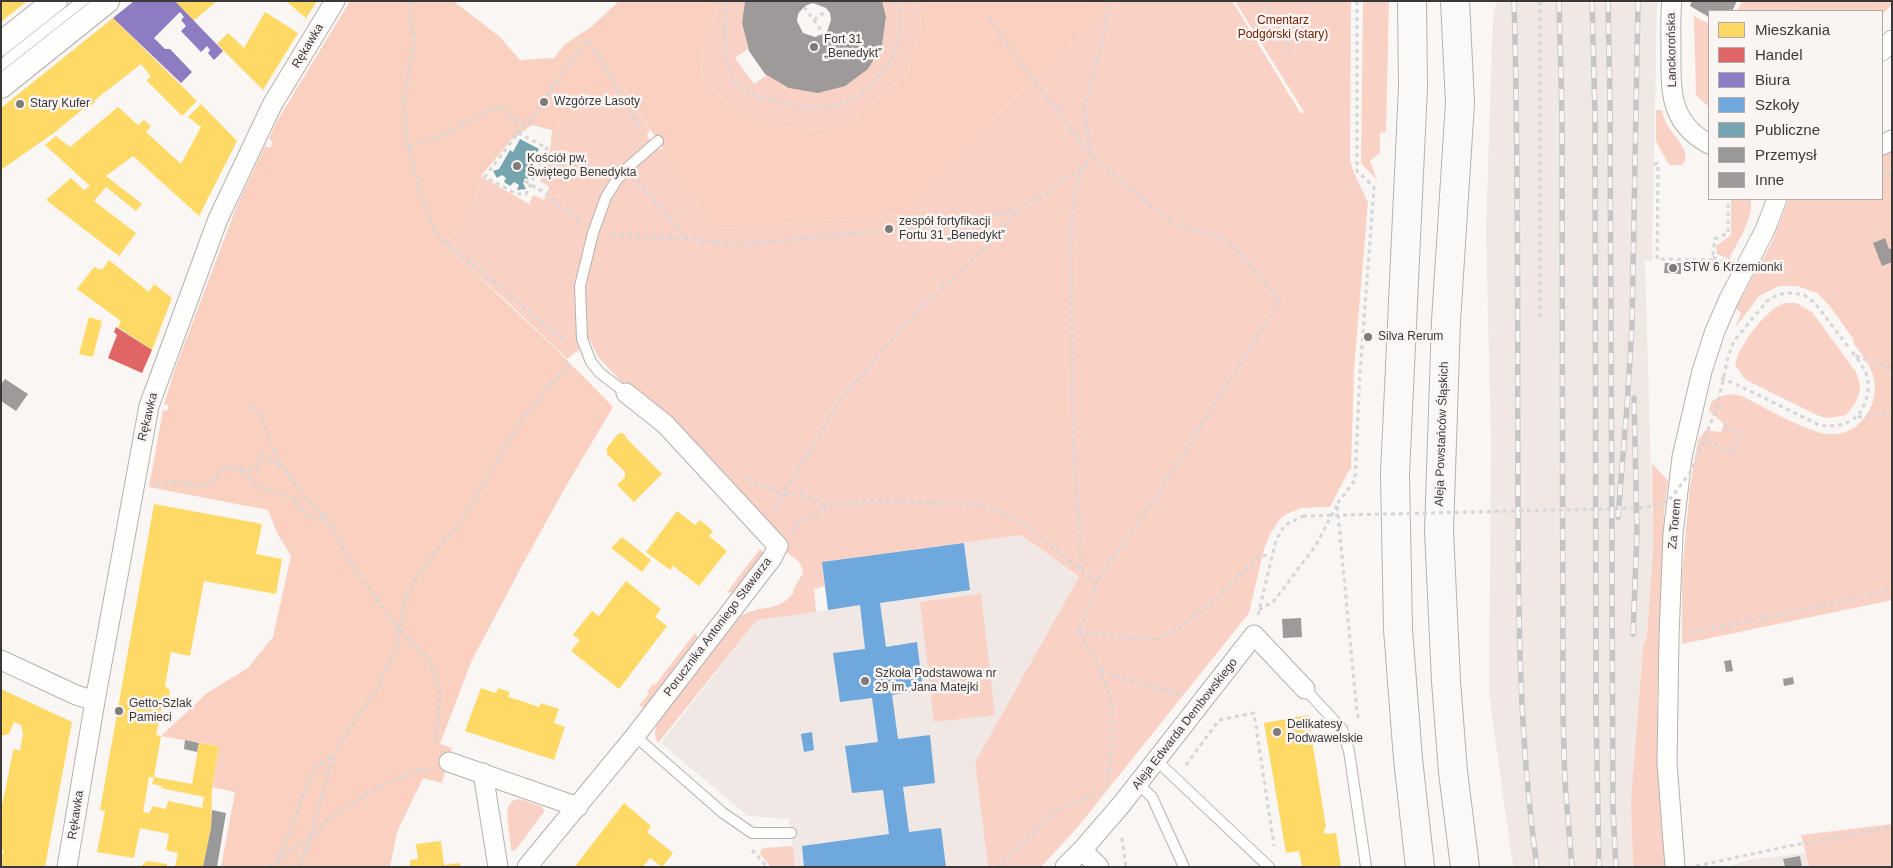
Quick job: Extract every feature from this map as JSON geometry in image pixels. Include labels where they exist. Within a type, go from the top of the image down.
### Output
[{"type":"main road","points":[[1412,1],[1413,87],[1395,474],[1398,628],[1408,759],[1420,867]]},
{"type":"main road","name":"Aleja Powstańców Śląskich","points":[[1455,1],[1460,103],[1441,420],[1439,531],[1446,681],[1453,772],[1465,867]]},
{"type":"main road","points":[[1460,103],[1466,1]]},
{"type":"street","points":[[1,44],[56,1]]},
{"type":"street","points":[[1,86],[107,1]]},
{"type":"street","name":"Rękawka","points":[[67,867],[95,701],[149,406],[218,219],[272,105],[335,1]]},
{"type":"street","name":"Lanckorońska","points":[[1672,1],[1671,84],[1675,108],[1688,130],[1708,143]]},
{"type":"street","points":[[1883,50],[1892,40]]},
{"type":"street","name":"Za Torem","points":[[1675,867],[1667,763],[1669,637],[1673,534],[1682,457],[1702,371],[1715,331],[1729,299],[1765,230],[1776,200]]},
{"type":"street","name":"Porucznika Antoniego Stawarza","points":[[527,867],[635,736],[772,558],[778,546],[665,424],[626,393]]},
{"type":"street","name":"Aleja Edwarda Dembowskiego","points":[[1065,867],[1082,850],[1138,784],[1254,635],[1305,689]]},
{"type":"street","points":[[1,660],[76,695],[95,701]]},
{"type":"street","points":[[449,762],[578,806]]},
{"type":"street","points":[[483,773],[498,867]]},
{"type":"street","points":[[1082,850],[1099,867]]},
{"type":"lane","points":[[1,65],[82,1]]},
{"type":"lane","points":[[626,393],[600,373],[591,362],[582,339],[580,286],[593,233],[606,197],[626,169],[655,144]]},
{"type":"lane","points":[[1305,689],[1342,729],[1349,750],[1366,867]]},
{"type":"lane","points":[[635,736],[724,813],[752,833],[791,833]]},
{"type":"lane","points":[[1156,760],[1269,867]]},
{"type":"lane","points":[[1138,784],[1152,798],[1184,867]]},
{"type":"path","points":[[411,1],[410,18],[414,40],[403,100],[413,170],[431,223],[439,237],[546,324],[580,356],[591,362]]},
{"type":"path","points":[[727,1],[725,12],[726,53],[734,79],[743,89],[756,97],[795,107],[813,108],[832,106],[849,100],[865,91],[878,78],[889,64],[896,46],[900,29],[898,1]]},
{"type":"path","points":[[1079,569],[1073,434],[1071,227],[1074,194],[1082,170],[1091,155],[1084,110],[1102,41],[1109,1]]},
{"type":"path","points":[[1263,1],[1284,34],[1291,53]]},
{"type":"path","points":[[1357,1],[1357,171],[1374,187],[1354,480],[1337,504],[1316,545],[1274,601],[1259,610],[1276,540],[1285,525],[1302,516],[1650,507],[1660,505],[1672,497],[1684,483],[1691,470],[1717,408],[1728,357],[1734,341],[1767,301],[1779,294],[1793,292],[1804,295],[1815,303],[1855,356],[1867,378],[1868,392],[1863,408],[1857,417]]},
{"type":"path","points":[[1540,1],[1540,317]]},
{"type":"path","points":[[804,7],[824,34]]},
{"type":"path","points":[[814,20],[828,10]]},
{"type":"path","points":[[989,17],[1008,46],[1091,155],[1152,207],[1179,227],[1218,236],[1233,245],[1280,301],[1149,508],[1096,582],[1093,599],[1078,631]]},
{"type":"path","points":[[409,147],[455,129],[486,112],[502,108],[508,109],[513,120],[531,121],[562,72],[589,40],[655,144]]},
{"type":"path","points":[[518,133],[547,148],[526,194],[517,194],[485,177],[525,122]]},
{"type":"path","points":[[1654,164],[1658,163],[1656,259],[1712,260],[1715,240],[1728,233],[1728,200]]},
{"type":"path","points":[[626,169],[687,239]]},
{"type":"path","points":[[524,181],[545,193],[593,233],[687,239],[739,245],[950,224],[1020,208],[1050,192],[1058,184],[1082,170]]},
{"type":"path","points":[[766,531],[783,494],[842,397],[916,312],[981,253],[1020,208]]},
{"type":"path","points":[[1713,257],[1726,263]]},
{"type":"path","points":[[298,867],[310,839],[333,757],[348,730],[378,688],[396,650],[405,598],[422,569],[466,514],[516,428],[549,386],[580,356]]},
{"type":"path","points":[[1855,356],[1892,369]]},
{"type":"path","points":[[1702,371],[1740,386],[1819,425],[1833,427],[1857,417],[1892,413]]},
{"type":"path","points":[[252,406],[259,414],[280,464],[307,499],[326,518],[362,579],[399,630],[430,661],[440,694],[436,742],[432,751]]},
{"type":"path","points":[[1704,440],[1733,453],[1740,432],[1723,427]]},
{"type":"path","points":[[148,487],[176,481],[202,486],[213,480],[226,466],[240,470],[257,470],[262,455],[280,464]]},
{"type":"path","points":[[240,470],[251,481],[296,500],[303,514],[314,518],[326,518]]},
{"type":"path","points":[[742,474],[756,484],[783,494],[805,496],[828,507]]},
{"type":"path","points":[[778,546],[786,541],[798,523],[833,504],[872,501],[977,504],[997,510],[1021,522],[1096,582]]},
{"type":"path","points":[[1337,504],[1357,713],[1361,728]]},
{"type":"path","points":[[1078,631],[1137,639],[1159,639],[1175,631],[1216,599],[1259,556],[1271,555]]},
{"type":"path","points":[[1669,637],[1827,605],[1892,589]]},
{"type":"path","points":[[998,867],[1057,810],[1106,792],[1112,749],[1111,700],[1100,669],[1078,631]]},
{"type":"path","points":[[1100,669],[1130,681],[1187,696]]},
{"type":"path","points":[[1179,763],[1185,767],[1219,720],[1254,713],[1273,845],[1278,852]]},
{"type":"path","points":[[278,859],[318,764],[333,757]]},
{"type":"path","points":[[270,867],[278,859],[310,839],[327,820],[358,800],[405,774],[425,769],[444,776],[449,762]]},
{"type":"path","points":[[1692,867],[1892,827]]},
{"type":"shaded area","points":[[350,1],[453,1],[500,37],[520,60],[554,58],[565,44],[590,28],[619,1],[719,1],[714,18],[703,42],[701,79],[739,114],[783,127],[824,129],[855,119],[908,72],[921,25],[919,1],[1119,1],[1022,90],[899,215],[715,229],[621,84],[552,130],[532,125],[511,140],[481,176],[474,203],[460,229],[442,244],[486,283],[613,407],[566,486],[471,662],[440,744],[452,748],[442,783],[423,778],[397,832],[390,867],[221,867],[235,792],[212,787],[219,746],[161,736],[207,693],[248,668],[273,637],[291,556],[277,533],[268,510],[149,487],[163,410],[167,411],[169,405],[164,404],[176,366],[238,203],[265,146],[270,148],[273,142],[269,139],[277,121]]},
{"type":"shaded area","points":[[1497,1],[1657,1],[1652,261],[1645,261],[1653,551],[1631,799],[1633,867],[1513,867],[1489,694],[1491,439],[1486,230],[1493,15]]},
{"type":"shaded area","points":[[1796,1],[1892,1],[1892,4],[1883,14],[1883,10],[1790,10]]},
{"type":"shaded area","name":"Szkoła Podstawowa nr 29 im. Jana Matejki","points":[[1021,535],[1079,578],[975,762],[988,867],[795,867],[789,819],[748,816],[661,743],[757,620],[828,610],[822,562]]},
{"type":"shaded area","points":[[1805,853],[1809,867],[1728,867],[1747,860]]},
{"type":"green space","points":[[719,1],[745,1],[742,23],[748,49],[735,58],[754,84],[767,75],[882,45],[886,17],[882,1],[919,1],[921,25],[908,72],[855,119],[824,129],[783,127],[739,114],[701,79],[703,42],[714,18]]},
{"type":"green space","name":"Cmentarz Podgórski (stary)","points":[[1119,1],[1232,1],[1301,114],[1304,112],[1235,1],[1351,1],[1350,158],[1355,175],[1368,203],[1354,368],[1351,470],[1349,470],[1330,507],[1302,508],[1286,514],[1280,519],[1270,534],[1264,549],[1249,613],[1077,828],[1041,867],[988,867],[975,762],[1079,577],[1021,535],[822,562],[825,586],[814,589],[816,612],[757,620],[658,743],[655,730],[660,717],[741,616],[755,610],[776,606],[788,599],[794,592],[793,590],[803,573],[801,565],[781,549],[599,358],[590,341],[567,359],[511,305],[442,244],[460,229],[474,203],[481,176],[529,204],[533,195],[544,200],[549,187],[540,181],[550,150],[552,130],[621,84],[650,130],[647,135],[655,148],[665,150],[715,229],[899,215],[1022,90]]},
{"type":"green space","points":[[1363,1],[1389,1],[1386,132],[1380,133],[1380,153],[1370,161],[1377,180],[1361,163]]},
{"type":"green space","points":[[1742,1],[1796,1],[1790,10],[1738,10]]},
{"type":"green space","points":[[1694,16],[1708,23],[1708,106],[1696,95]]},
{"type":"green space","points":[[1656,110],[1662,110],[1667,125],[1685,152],[1685,161],[1682,165],[1669,165],[1656,141]]},
{"type":"green space","points":[[1892,151],[1892,600],[1682,644],[1682,574],[1690,487],[1698,440],[1706,430],[1721,432],[1724,424],[1709,411],[1711,402],[1726,395],[1742,396],[1806,428],[1826,434],[1838,434],[1848,431],[1865,417],[1871,408],[1875,386],[1869,366],[1853,343],[1852,337],[1829,305],[1817,293],[1797,286],[1779,286],[1759,296],[1735,328],[1741,313],[1736,308],[1772,242],[1789,200],[1883,200],[1883,154]]},
{"type":"green space","points":[[1731,200],[1751,200],[1750,215],[1729,259],[1717,254],[1716,246],[1731,235]]},
{"type":"green space","points":[[1785,303],[1796,303],[1812,312],[1856,372],[1860,391],[1855,404],[1846,415],[1829,418],[1819,416],[1746,380],[1735,365],[1747,338],[1761,320]]},
{"type":"green space","points":[[1652,463],[1668,481],[1664,511],[1657,701],[1661,824],[1666,867],[1633,867],[1631,799],[1653,551]]},
{"type":"green space","points":[[760,549],[764,553],[734,593],[727,592]]},
{"type":"green space","points":[[981,594],[995,715],[934,722],[920,602]]},
{"type":"green space","points":[[695,633],[698,638],[644,708],[639,705],[649,694],[647,692],[653,684],[655,685]]},
{"type":"green space","points":[[519,799],[541,806],[544,812],[513,851],[511,850],[507,814],[508,807],[512,801]]},
{"type":"green space","points":[[1892,824],[1892,867],[1809,867],[1801,835]]},
{"type":"green space","points":[[793,846],[795,867],[771,867],[760,854],[761,849],[764,848]]},
{"type":"building: Mieszkania","points":[[1,1],[27,1],[1,22]]},
{"type":"building: Mieszkania","points":[[175,1],[217,1],[193,21]]},
{"type":"building: Mieszkania","points":[[286,1],[317,1],[306,18]]},
{"type":"building: Mieszkania","points":[[265,12],[298,33],[263,90],[217,44],[228,33],[244,48]]},
{"type":"building: Mieszkania","points":[[113,18],[197,101],[182,116],[146,80],[151,77],[141,64],[95,100],[86,110],[83,109],[55,132],[1,170],[1,108]]},
{"type":"building: Mieszkania","points":[[201,104],[237,141],[199,216],[133,156],[106,176],[142,204],[136,211],[106,187],[94,201],[136,233],[119,256],[46,200],[71,178],[84,190],[90,186],[45,145],[56,136],[70,147],[118,107],[138,125],[144,120],[151,126],[146,132],[181,164],[201,127],[188,117]]},
{"type":"building: Mieszkania","points":[[109,260],[149,292],[154,284],[172,298],[152,350],[118,327],[121,321],[77,289],[94,267],[102,270]]},
{"type":"building: Mieszkania","points":[[89,317],[102,321],[93,357],[79,354]]},
{"type":"building: Mieszkania","points":[[621,433],[662,474],[634,502],[617,485],[625,477],[625,472],[607,454],[607,448],[618,434]]},
{"type":"building: Mieszkania","points":[[154,504],[262,524],[256,554],[282,559],[276,594],[204,581],[190,656],[171,652],[165,686],[169,689],[170,694],[163,701],[156,735],[161,736],[154,777],[192,784],[199,743],[219,746],[212,787],[211,828],[203,867],[175,867],[178,853],[166,850],[169,834],[140,828],[134,858],[97,852],[105,811],[100,810]],"holes":[[[149,777],[154,777],[152,784],[162,786],[161,788],[204,797],[202,808],[168,801],[166,809],[153,806],[149,813],[143,812]]]},
{"type":"building: Mieszkania","points":[[677,511],[695,525],[700,520],[713,531],[709,536],[727,551],[699,586],[673,566],[670,570],[646,552]]},
{"type":"building: Mieszkania","points":[[622,537],[651,560],[642,572],[611,548]]},
{"type":"building: Mieszkania","points":[[626,581],[661,609],[655,617],[667,626],[619,689],[571,651],[580,640],[573,635],[575,632],[592,611],[599,616]]},
{"type":"building: Mieszkania","points":[[481,688],[496,693],[498,688],[510,692],[508,697],[539,707],[541,703],[559,709],[554,723],[565,727],[554,760],[465,731]]},
{"type":"building: Mieszkania","points":[[1,689],[72,722],[45,867],[1,867],[1,858],[4,850],[1,850],[1,811],[13,749],[20,751],[23,734],[21,725],[14,722],[9,734],[1,736]]},
{"type":"building: Mieszkania","points":[[1308,715],[1326,827],[1324,829],[1325,834],[1336,833],[1341,867],[1302,867],[1299,851],[1286,853],[1264,723]]},
{"type":"building: Mieszkania","points":[[624,803],[651,826],[647,832],[673,853],[662,867],[650,858],[643,867],[578,867],[576,865]]},
{"type":"building: Mieszkania","points":[[441,841],[444,865],[460,863],[461,867],[410,867],[410,860],[418,859],[416,844]]},
{"type":"building: Mieszkania","points":[[147,861],[167,864],[167,867],[140,867]]},
{"type":"building: Handel","points":[[116,327],[152,350],[142,373],[108,358],[117,335],[114,332]]},
{"type":"building: Biura","points":[[134,1],[175,1],[223,51],[214,60],[208,53],[210,50],[207,46],[201,52],[181,31],[186,26],[181,20],[184,17],[180,12],[154,38],[165,49],[170,49],[192,72],[181,83],[113,18]]},
{"type":"building: Szkoły","points":[[964,543],[970,590],[880,603],[886,647],[917,642],[923,690],[892,695],[898,739],[930,735],[935,783],[903,787],[909,832],[941,828],[946,867],[804,867],[802,846],[889,834],[883,790],[852,793],[845,746],[878,742],[872,698],[840,702],[833,653],[865,649],[860,605],[828,610],[822,562]]},
{"type":"building: Szkoły","points":[[812,732],[814,750],[804,752],[801,734]]},
{"type":"building: Publiczne","name":"Kościół pw. Świętego Benedykta","points":[[520,139],[539,149],[533,161],[535,162],[528,179],[525,178],[523,183],[526,189],[517,190],[519,185],[514,182],[510,186],[504,182],[506,178],[502,175],[497,178],[493,171],[499,169],[510,150],[513,152]]},
{"type":"building: Przemysł","points":[[185,740],[199,743],[197,752],[184,749]]},
{"type":"building: Przemysł","points":[[212,810],[226,813],[217,867],[203,867],[211,828]]},
{"type":"building: Przemysł","points":[[1800,856],[1802,867],[1785,867],[1783,859]]},
{"type":"building: Inne","name":"Fort 31 „Benedykt”","points":[[745,1],[882,1],[886,17],[882,45],[868,69],[845,86],[818,93],[789,88],[765,74],[749,51],[742,23]],"holes":[[[813,3],[826,8],[830,13],[831,20],[827,32],[815,37],[803,33],[797,21],[798,14],[802,9]]]},
{"type":"building: Inne","points":[[1692,1],[1737,1],[1732,10],[1708,10],[1708,16],[1690,6]]},
{"type":"building: Inne","points":[[1885,238],[1889,249],[1892,248],[1892,262],[1882,266],[1873,243]]},
{"type":"building: Inne","name":"STW 6 Krzemionki","points":[[1665,263],[1681,263],[1681,274],[1664,273]]},
{"type":"building: Inne","points":[[5,379],[28,394],[16,411],[1,401],[1,384]]},
{"type":"building: Inne","points":[[1301,618],[1302,637],[1283,638],[1282,619]]},
{"type":"building: Inne","points":[[1731,660],[1733,671],[1726,672],[1724,661]]},
{"type":"building: Inne","points":[[1793,677],[1794,684],[1784,686],[1783,679]]},
{"type":"tram line","points":[[1,58],[73,1]]},
{"type":"tram line","points":[[1,72],[91,1]]},
{"type":"railway","points":[[1514,1],[1517,182],[1519,628],[1526,772],[1537,867]]},
{"type":"railway","points":[[1559,1],[1562,116],[1563,717],[1565,783],[1572,867]]},
{"type":"railway","points":[[1592,1],[1595,114],[1596,710],[1599,867]]},
{"type":"railway","points":[[1608,1],[1613,809],[1616,867]]},
{"type":"railway","points":[[1618,517],[1632,326],[1638,1]]},
{"type":"railway","points":[[1633,634],[1637,533],[1634,398]]},
{"type":"place","name":"Fort 31 „Benedykt”","points":[[814,47]]},
{"type":"place","name":"Wzgórze Lasoty","points":[[544,102]]},
{"type":"place","name":"Stary Kufer","points":[[20,104]]},
{"type":"place","name":"Kościół pw. Świętego Benedykta","points":[[517,166]]},
{"type":"place","name":"zespół fortyfikacji Fortu 31 „Benedykt”","points":[[889,229]]},
{"type":"place","name":"STW 6 Krzemionki","points":[[1673,268]]},
{"type":"place","name":"Silva Rerum","points":[[1368,337]]},
{"type":"place","name":"Szkoła Podstawowa nr 29 im. Jana Matejki","points":[[865,681]]},
{"type":"place","name":"Getto-Szlak Pamieci","points":[[119,711]]},
{"type":"place","name":"Delikatesy Podwawelskie","points":[[1277,732]]}]
